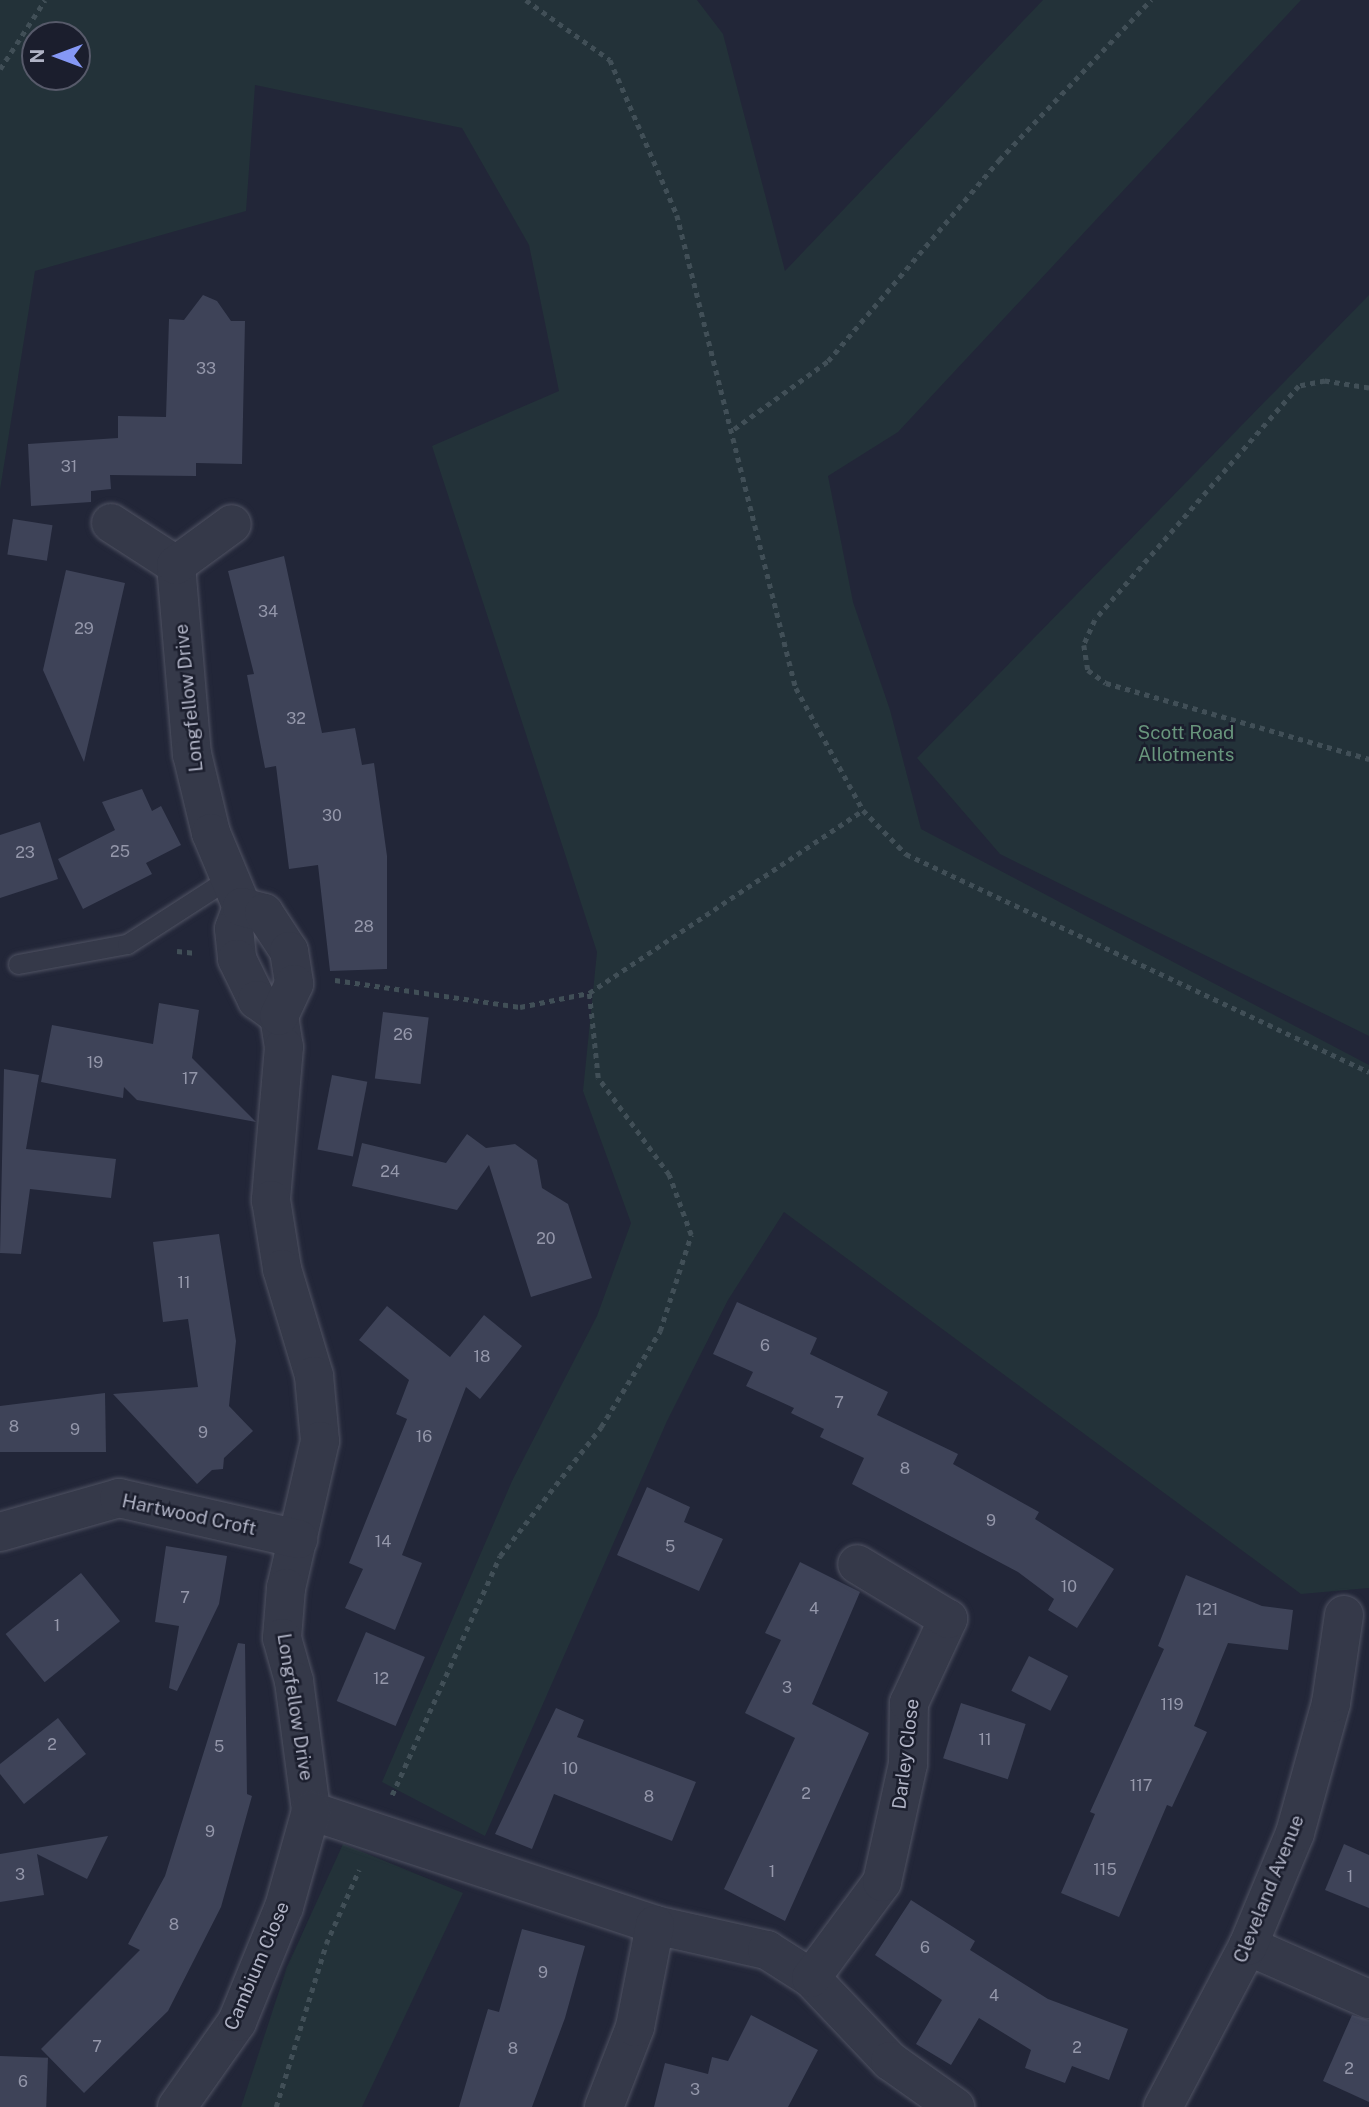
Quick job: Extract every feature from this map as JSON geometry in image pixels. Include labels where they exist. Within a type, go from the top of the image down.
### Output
[{"type":"street","points":[[111,523],[176,565],[232,524]]},
{"type":"street","name":"Longfellow Drive","points":[[176,565],[192,754],[211,833],[236,892],[264,913],[280,932],[294,969],[291,1001],[279,1016],[283,1089],[271,1200],[320,1409],[320,1441],[298,1539],[282,1638],[294,1681],[311,1811]]},
{"type":"street","points":[[236,892],[234,929],[237,959],[257,1000],[279,1016]]},
{"type":"street","name":"Hartwood Croft","points":[[0,1532],[119,1498],[298,1539]]},
{"type":"street","name":"Darley Close","points":[[811,1978],[882,1882],[908,1764],[909,1703],[948,1619],[857,1564]]},
{"type":"street","name":"Cleveland Avenue","points":[[1163,2107],[1248,1946],[1295,1833],[1331,1703],[1344,1615]]},
{"type":"street","points":[[311,1811],[377,1830],[655,1925],[767,1950],[811,1978],[890,2061],[956,2107]]},
{"type":"street","name":"Cambium Close","points":[[177,2107],[237,2022],[284,1906],[311,1811]]},
{"type":"street","points":[[604,2107],[635,2027],[655,1925]]},
{"type":"street","points":[[1248,1946],[1369,1999]]},
{"type":"lane","points":[[18,964],[127,944],[236,892]]},
{"type":"path","points":[[0,69],[46,0]]},
{"type":"path","points":[[526,0],[610,60],[677,215],[734,429],[796,688],[863,810],[906,854],[1369,1072]]},
{"type":"path","points":[[734,429],[828,361],[999,160],[1151,0]]},
{"type":"path","points":[[1369,388],[1325,381],[1298,386],[1095,620],[1084,645],[1088,670],[1106,683],[1369,759]]},
{"type":"path","points":[[294,969],[375,990],[520,1007],[589,993],[863,810]]},
{"type":"path","points":[[127,944],[237,959]]},
{"type":"path","points":[[276,2107],[326,1944],[500,1556],[601,1427],[660,1331],[691,1235],[669,1175],[598,1078],[589,993]]},
{"type":"green space","points":[[0,0],[697,0],[723,34],[785,271],[1043,0],[1301,0],[898,432],[828,476],[853,602],[890,710],[921,829],[1369,1065],[1369,1588],[1301,1594],[784,1212],[728,1300],[667,1421],[485,1836],[382,1782],[512,1481],[597,1316],[631,1223],[583,1091],[597,952],[432,446],[559,391],[529,245],[462,128],[255,85],[246,211],[35,271],[0,490]]},
{"type":"green space","name":"Scott Road Allotments","points":[[1369,295],[1369,1036],[1000,854],[917,758]]},
{"type":"green space","points":[[343,1844],[463,1893],[362,2107],[241,2107],[287,1967]]},
{"type":"building","points":[[203,295],[217,301],[231,321],[245,321],[242,464],[196,463],[196,476],[110,475],[111,489],[91,491],[91,502],[31,506],[28,444],[118,438],[118,416],[166,417],[169,319],[184,320]]},
{"type":"building","points":[[13,519],[53,525],[47,561],[7,555]]},
{"type":"building","points":[[284,556],[322,733],[355,728],[362,765],[374,763],[387,856],[387,969],[330,971],[318,865],[289,869],[276,766],[265,768],[247,675],[254,674],[228,571]]},
{"type":"building","points":[[66,570],[125,583],[84,762],[43,670]]},
{"type":"building","points":[[142,789],[152,811],[161,806],[181,845],[146,863],[152,874],[83,909],[58,859],[115,830],[102,802]]},
{"type":"building","points":[[40,822],[58,879],[0,898],[0,835]]},
{"type":"building","points":[[159,1003],[199,1010],[192,1058],[256,1122],[137,1100],[124,1087],[123,1098],[41,1082],[52,1025],[153,1044]]},
{"type":"building","points":[[383,1012],[429,1018],[420,1084],[375,1079]]},
{"type":"building","points":[[4,1069],[39,1075],[26,1149],[116,1159],[111,1198],[30,1189],[21,1254],[0,1253]]},
{"type":"building","points":[[332,1075],[367,1082],[353,1156],[317,1150]]},
{"type":"building","points":[[467,1134],[486,1148],[515,1144],[537,1160],[542,1188],[568,1204],[592,1278],[531,1297],[489,1165],[457,1210],[352,1186],[362,1143],[446,1163]]},
{"type":"building","points":[[219,1234],[236,1341],[229,1406],[253,1431],[224,1458],[223,1469],[212,1470],[197,1484],[113,1394],[198,1387],[188,1319],[163,1322],[153,1242]]},
{"type":"building","points":[[737,1302],[817,1338],[810,1354],[888,1392],[877,1415],[958,1454],[953,1464],[1039,1512],[1035,1519],[1114,1569],[1077,1628],[1048,1610],[1054,1599],[1018,1572],[852,1484],[864,1458],[820,1437],[824,1429],[791,1413],[794,1408],[746,1386],[753,1372],[713,1354]]},
{"type":"building","points":[[387,1306],[450,1357],[484,1315],[522,1346],[480,1399],[466,1387],[402,1555],[422,1563],[395,1630],[345,1608],[363,1569],[349,1563],[407,1419],[396,1414],[409,1380],[359,1340]]},
{"type":"building","points":[[105,1393],[106,1452],[0,1452],[0,1406]]},
{"type":"building","points":[[647,1487],[690,1507],[684,1522],[723,1539],[699,1591],[617,1555]]},
{"type":"building","points":[[166,1546],[227,1556],[219,1604],[177,1691],[169,1688],[179,1626],[155,1622]]},
{"type":"building","points":[[800,1562],[860,1592],[812,1704],[869,1733],[785,1921],[724,1889],[795,1738],[745,1713],[781,1640],[765,1633]]},
{"type":"building","points":[[81,1573],[120,1621],[45,1682],[6,1634]]},
{"type":"building","points":[[1186,1575],[1262,1606],[1293,1610],[1288,1650],[1228,1643],[1194,1726],[1207,1732],[1172,1807],[1167,1805],[1119,1917],[1061,1893],[1095,1814],[1090,1812],[1164,1649],[1158,1646]]},
{"type":"building","points":[[366,1632],[425,1657],[396,1726],[337,1701]]},
{"type":"building","points":[[238,1643],[245,1644],[247,1794],[252,1796],[221,1907],[168,2011],[84,2093],[41,2049],[140,1950],[128,1944],[165,1876]]},
{"type":"building","points":[[1029,1656],[1068,1676],[1050,1711],[1011,1691]]},
{"type":"building","points":[[961,1703],[1026,1724],[1008,1779],[943,1758]]},
{"type":"building","points":[[556,1708],[584,1720],[577,1737],[696,1782],[672,1841],[554,1794],[532,1849],[495,1834]]},
{"type":"building","points":[[58,1718],[86,1754],[24,1804],[0,1774],[0,1764]]},
{"type":"building","points":[[108,1836],[87,1879],[37,1854],[44,1895],[0,1902],[0,1854]]},
{"type":"building","points":[[1344,1844],[1369,1855],[1369,1908],[1325,1890]]},
{"type":"building","points":[[911,1900],[975,1941],[970,1950],[1048,1999],[1128,2029],[1109,2080],[1072,2066],[1065,2083],[1025,2068],[1031,2050],[979,2018],[951,2065],[916,2044],[942,2000],[875,1955]]},
{"type":"building","points":[[522,1929],[585,1946],[565,2018],[532,2107],[459,2107],[488,2009],[499,2012]]},
{"type":"building","points":[[751,2015],[818,2050],[788,2107],[654,2107],[665,2063],[708,2074],[712,2057],[728,2061]]},
{"type":"building","points":[[1352,2015],[1369,2020],[1369,2102],[1323,2081]]},
{"type":"building","points":[[0,2056],[48,2058],[46,2107],[0,2107]]}]
